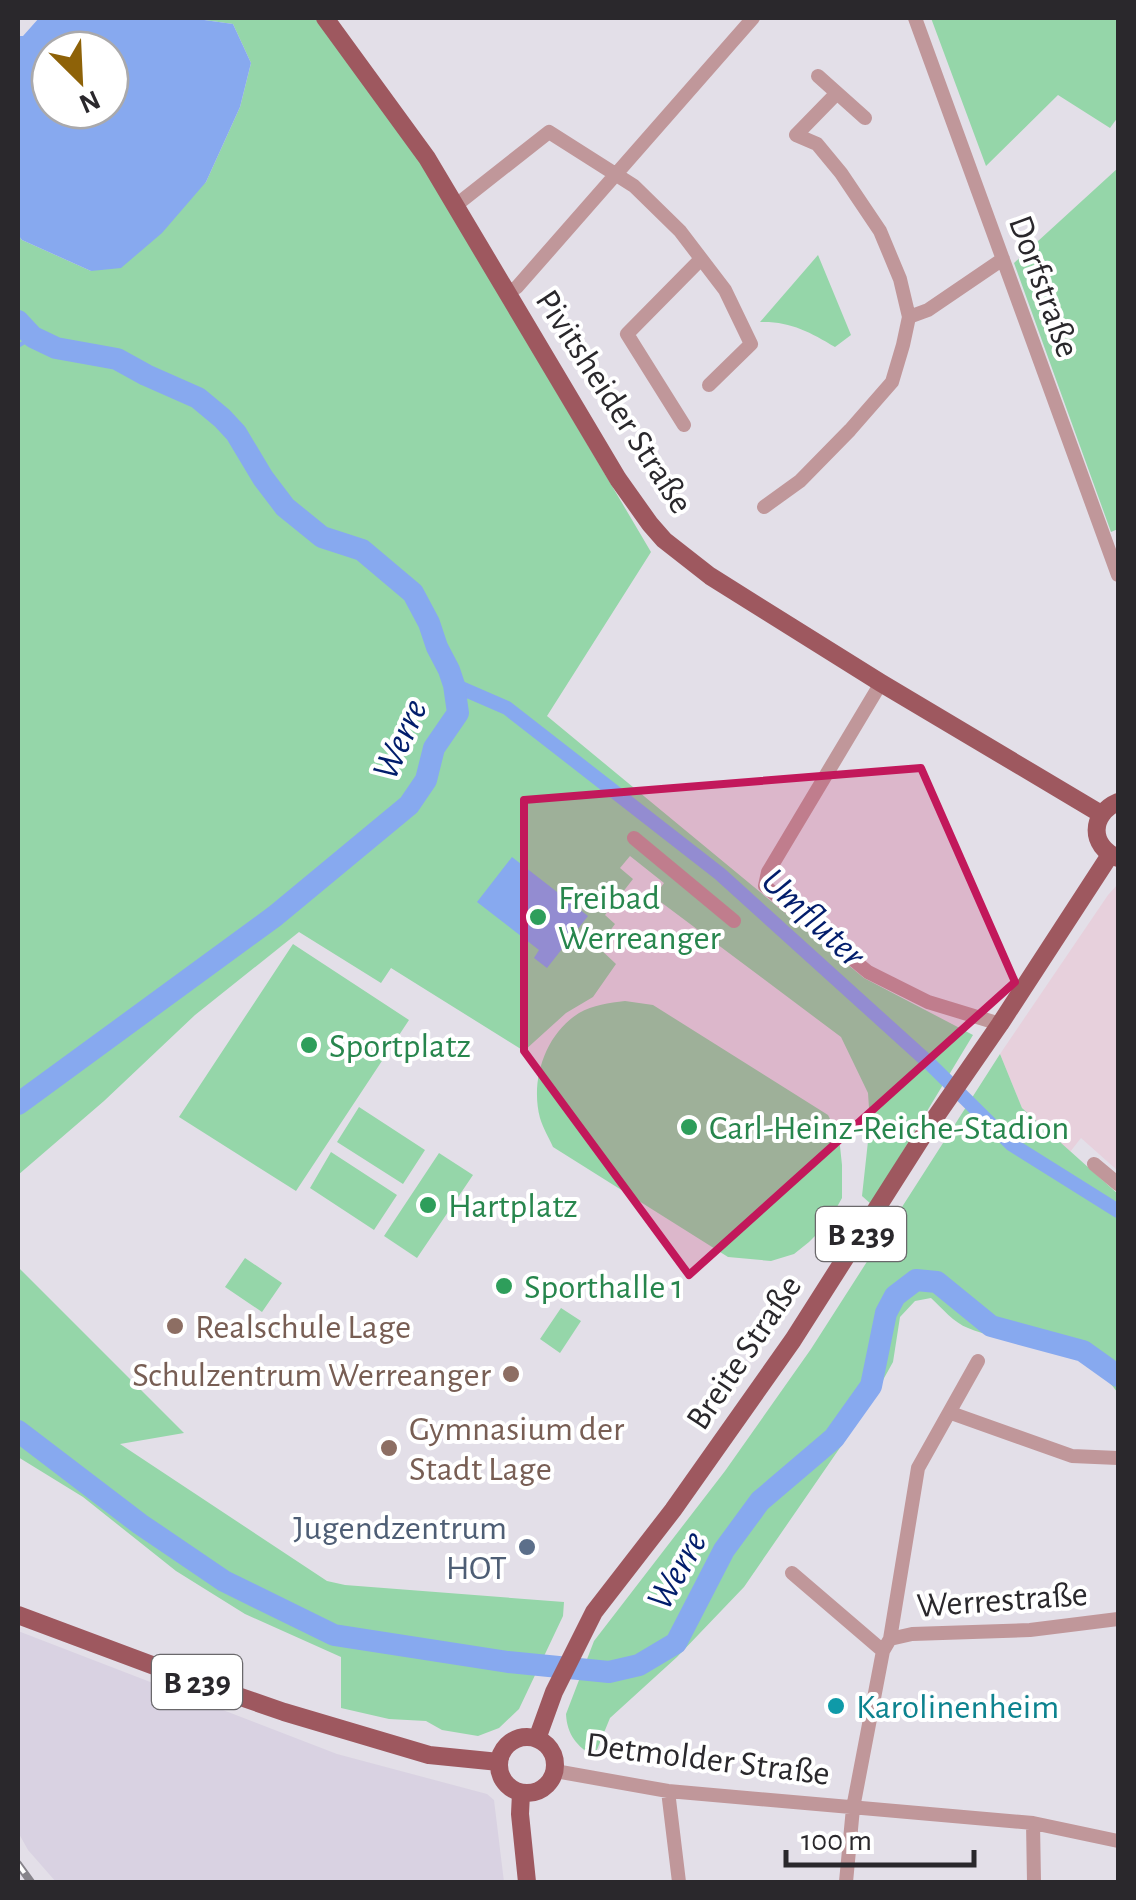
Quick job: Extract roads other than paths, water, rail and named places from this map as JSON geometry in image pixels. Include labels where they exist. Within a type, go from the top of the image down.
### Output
[{"type":"main road","name":"Pivitsheider Straße","points":[[326,18],[409,131],[618,479],[664,540],[710,576],[1101,814]]},
{"type":"main road","points":[[1101,814],[1118,802]]},
{"type":"main road","name":"B 239","points":[[1101,814],[1097,836],[1102,847],[1114,856]]},
{"type":"main road","name":"Breite Straße","points":[[537,1739],[554,1692],[594,1612],[692,1484],[793,1340],[928,1128],[1114,856]]},
{"type":"main road","name":"B 239","points":[[18,1615],[284,1712],[430,1755],[499,1762]]},
{"type":"main road","points":[[537,1739],[550,1748],[555,1772],[542,1789],[520,1793],[504,1782],[499,1762],[506,1747],[515,1740],[537,1739]]},
{"type":"main road","points":[[520,1793],[528,1882]]},
{"type":"street","points":[[507,293],[517,287],[753,18]]},
{"type":"street","name":"Dorfstraße","points":[[915,18],[1118,575]]},
{"type":"street","points":[[818,76],[866,118]]},
{"type":"street","points":[[764,507],[800,481],[892,382],[909,317],[900,279],[880,230],[817,144],[796,135],[836,94]]},
{"type":"street","points":[[455,206],[549,132],[617,173],[680,231],[725,290],[751,344],[708,385]]},
{"type":"street","points":[[684,426],[627,334],[701,259]]},
{"type":"street","points":[[909,317],[928,310],[1003,259]]},
{"type":"street","points":[[881,683],[768,872],[766,886],[868,972],[928,1002],[1000,1024]]},
{"type":"street","points":[[634,838],[734,921]]},
{"type":"street","points":[[1094,1164],[1118,1184]]},
{"type":"street","points":[[846,1882],[853,1808],[918,1468],[978,1361]]},
{"type":"street","points":[[951,1412],[1072,1456],[1118,1458]]},
{"type":"street","points":[[792,1573],[887,1645]]},
{"type":"street","name":"Werrestraße","points":[[887,1645],[912,1634],[1030,1630],[1118,1619]]},
{"type":"street","name":"Detmolder Straße","points":[[555,1772],[668,1791],[1034,1823],[1118,1841]]},
{"type":"street","points":[[668,1791],[679,1882]]},
{"type":"street","points":[[1034,1823],[1034,1882]]},
{"type":"water","points":[[39,18],[190,18],[233,24],[251,63],[240,107],[206,182],[162,233],[121,268],[91,271],[18,235],[18,36],[23,36]]},
{"type":"water","points":[[512,857],[588,916],[547,968],[534,958],[539,950],[477,902]]},
{"type":"waterway","name":"Werre","points":[[18,321],[33,337],[56,348],[117,359],[198,398],[222,418],[285,507],[322,537],[362,550],[413,593],[449,670],[458,713],[434,748],[426,780],[409,805],[275,916],[18,1104]]},
{"type":"waterway","points":[[18,346],[33,337]]},
{"type":"waterway","name":"Umfluter","points":[[454,685],[507,708],[720,874],[929,1063],[1011,1144],[1118,1211]]},
{"type":"waterway","name":"Werre","points":[[18,1431],[140,1524],[224,1581],[334,1635],[508,1662],[609,1672],[639,1665],[676,1643],[724,1550],[760,1501],[834,1438],[871,1386],[886,1313],[895,1296],[916,1280],[937,1282],[991,1326],[1083,1351],[1118,1376]]},
{"type":"railway","points":[[18,1864],[31,1882]]},
{"type":"place","name":"Freibad Werreanger","points":[[538,917]]},
{"type":"place","name":"Sportplatz","points":[[309,1045]]},
{"type":"place","name":"Carl-Heinz-Reiche-Stadion","points":[[689,1127]]},
{"type":"place","name":"Hartplatz","points":[[428,1205]]},
{"type":"place","name":"Sporthalle 1","points":[[504,1286]]},
{"type":"place","name":"Realschule Lage","points":[[175,1326]]},
{"type":"place","name":"Schulzentrum Werreanger","points":[[511,1374]]},
{"type":"place","name":"Gymnasium der Stadt Lage","points":[[389,1448]]},
{"type":"place","name":"Jugendzentrum HOT","points":[[527,1547]]},
{"type":"place","name":"Karolinenheim","points":[[836,1706]]}]
